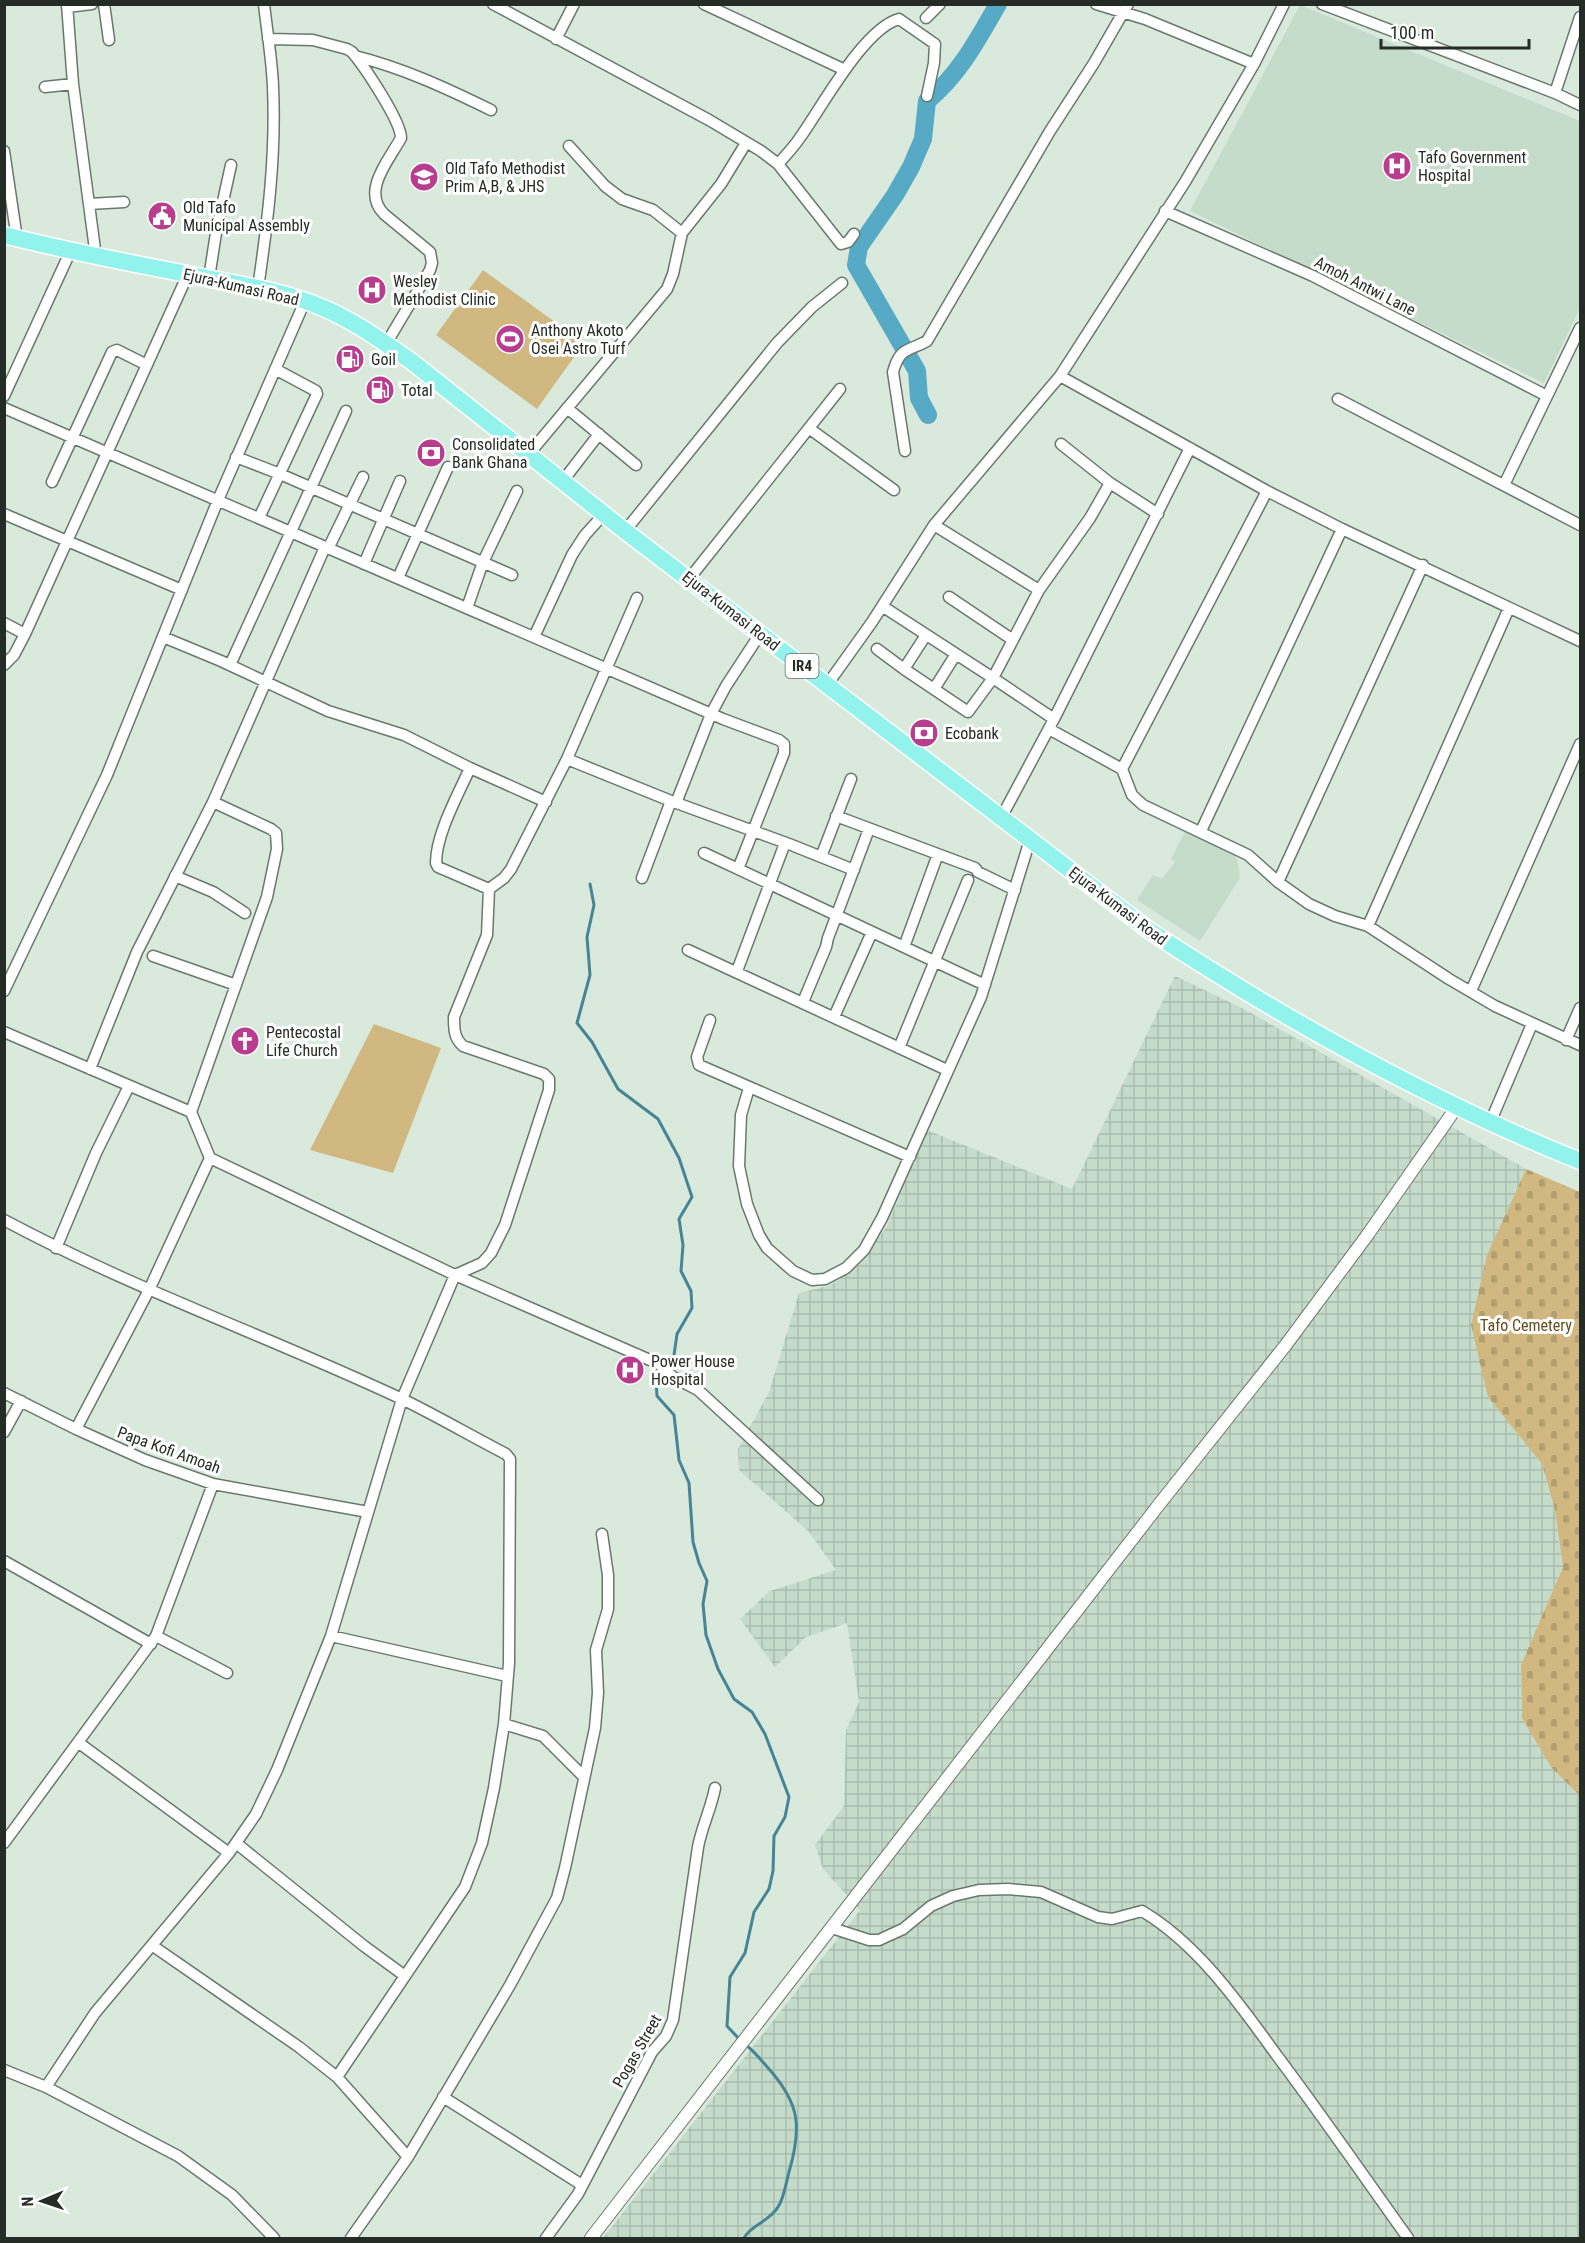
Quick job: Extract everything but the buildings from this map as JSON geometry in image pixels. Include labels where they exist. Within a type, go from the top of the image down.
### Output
[{"type":"main road","name":"Ejura-Kumasi Road","points":[[11,237],[96,257],[139,263],[258,288],[305,301],[335,314],[386,344],[418,366],[625,531],[1150,931],[1201,965],[1334,1044],[1456,1108],[1581,1161]]},
{"type":"street","points":[[92,4],[67,6],[73,84],[96,257]]},
{"type":"street","points":[[104,4],[109,40]]},
{"type":"street","points":[[258,288],[271,195],[273,85],[264,4]]},
{"type":"street","points":[[494,4],[746,142],[778,164],[841,244],[848,242],[854,234]]},
{"type":"street","points":[[556,39],[574,4]]},
{"type":"street","points":[[704,4],[845,70]]},
{"type":"street","points":[[926,18],[940,4]]},
{"type":"street","points":[[1096,4],[1126,9],[1254,64]]},
{"type":"street","points":[[827,685],[882,606],[934,525],[1060,376],[1105,309],[1185,182],[1254,64],[1284,4]]},
{"type":"street","points":[[1322,4],[1556,93],[1581,105]]},
{"type":"street","points":[[906,451],[893,372],[902,351],[927,341],[1050,131],[1126,9]]},
{"type":"street","points":[[1556,93],[1581,17]]},
{"type":"street","points":[[778,164],[799,140],[845,70],[875,36],[886,26],[899,19],[935,44],[934,63],[927,96]]},
{"type":"street","points":[[268,39],[313,40],[347,49],[355,56],[401,131],[401,138],[375,186],[374,196],[377,208],[430,252],[432,263],[386,344]]},
{"type":"street","points":[[355,56],[410,73],[491,110]]},
{"type":"street","points":[[45,87],[73,84]]},
{"type":"street","points":[[528,455],[667,289],[673,274],[682,233],[721,184],[746,142]]},
{"type":"street","points":[[569,146],[605,186],[622,198],[653,210],[682,233]]},
{"type":"street","points":[[4,151],[11,237]]},
{"type":"street","points":[[209,278],[231,165]]},
{"type":"street","points":[[89,204],[124,202]]},
{"type":"street","name":"Amoh Antwi Lane","points":[[1165,211],[1313,276],[1547,396]]},
{"type":"street","points":[[4,396],[71,250]]},
{"type":"street","points":[[4,665],[14,655],[25,634],[188,274]]},
{"type":"street","points":[[625,531],[777,343],[812,307],[842,283]]},
{"type":"street","points":[[4,991],[8,977],[107,775],[218,500],[305,301]]},
{"type":"street","points":[[1503,485],[1581,328]]},
{"type":"street","points":[[52,482],[112,352],[117,350],[147,365]]},
{"type":"street","points":[[259,518],[317,394],[316,391],[275,369]]},
{"type":"street","points":[[1060,376],[1267,491],[1342,529],[1581,641]]},
{"type":"street","points":[[689,579],[840,389]]},
{"type":"street","points":[[1338,399],[1581,525]]},
{"type":"street","points":[[4,408],[711,714],[779,740],[784,744],[784,753],[738,869]]},
{"type":"street","points":[[567,408],[636,465]]},
{"type":"street","points":[[230,665],[346,411]]},
{"type":"street","points":[[810,429],[894,490]]},
{"type":"street","points":[[562,482],[599,434]]},
{"type":"street","points":[[1061,444],[1110,483],[1158,514]]},
{"type":"street","points":[[1001,818],[1052,724],[1190,448]]},
{"type":"street","points":[[236,457],[350,503],[512,576]]},
{"type":"street","points":[[398,578],[448,467]]},
{"type":"street","points":[[90,1069],[137,952],[213,802],[327,548],[363,477]]},
{"type":"street","points":[[364,564],[400,481]]},
{"type":"street","points":[[877,649],[968,712],[993,678],[1039,590],[1090,518],[1110,483]]},
{"type":"street","points":[[467,608],[483,562],[517,490]]},
{"type":"street","points":[[1122,769],[1267,491]]},
{"type":"street","points":[[4,514],[182,590]]},
{"type":"street","points":[[534,637],[572,555],[585,535],[604,514]]},
{"type":"street","points":[[934,525],[1039,590]]},
{"type":"street","points":[[1201,831],[1342,529]]},
{"type":"street","points":[[1278,882],[1423,565]]},
{"type":"street","points":[[949,597],[1013,640]]},
{"type":"street","points":[[46,2086],[95,2013],[229,1853],[256,1814],[277,1770],[331,1636],[402,1399],[455,1275],[482,1263],[491,1253],[505,1225],[549,1089],[549,1079],[544,1074],[463,1046],[458,1041],[454,1030],[454,1017],[487,935],[489,889],[504,878],[511,869],[546,802],[637,598]]},
{"type":"street","points":[[882,606],[993,678],[1052,724],[1122,769],[1132,795],[1143,805],[1248,855],[1278,882],[1309,904],[1335,916],[1368,926],[1470,991],[1532,1024],[1581,1045]]},
{"type":"street","points":[[1368,926],[1509,608]]},
{"type":"street","points":[[4,623],[25,634]]},
{"type":"street","points":[[642,878],[711,714],[726,686],[760,634]]},
{"type":"street","points":[[904,669],[926,635]]},
{"type":"street","points":[[163,637],[230,665],[328,711],[404,735],[546,802]]},
{"type":"street","points":[[934,689],[956,654]]},
{"type":"street","points":[[1470,991],[1576,767],[1581,744]]},
{"type":"street","points":[[567,759],[673,802],[854,870]]},
{"type":"street","points":[[470,768],[450,813],[438,847],[436,863],[438,867],[489,889]]},
{"type":"street","points":[[821,857],[851,780]]},
{"type":"street","points":[[213,802],[271,829],[276,833],[278,849],[267,897],[192,1113],[210,1158],[455,1275],[660,1364],[673,1377],[698,1390],[818,1500]]},
{"type":"street","points":[[836,816],[975,868],[978,872],[1015,890]]},
{"type":"street","points":[[802,1002],[826,947],[869,829]]},
{"type":"street","points":[[749,1088],[741,1115],[739,1166],[747,1204],[767,1248],[793,1271],[812,1280],[825,1279],[846,1268],[864,1250],[910,1157],[985,985],[1030,840]]},
{"type":"street","points":[[737,971],[786,843]]},
{"type":"street","points":[[704,853],[985,985]]},
{"type":"street","points":[[904,947],[938,854]]},
{"type":"street","points":[[175,876],[213,892],[245,912]]},
{"type":"street","points":[[899,1048],[968,880]]},
{"type":"street","points":[[834,1017],[872,932]]},
{"type":"street","points":[[688,950],[947,1070]]},
{"type":"street","points":[[153,956],[236,985]]},
{"type":"street","points":[[1566,1040],[1581,1008]]},
{"type":"street","points":[[710,1020],[697,1057],[699,1065],[910,1157]]},
{"type":"street","points":[[1490,1123],[1532,1024]]},
{"type":"street","points":[[4,1032],[192,1113]]},
{"type":"street","points":[[56,1248],[96,1153],[129,1086]]},
{"type":"street","points":[[591,2238],[1195,1457],[1285,1346],[1456,1108]]},
{"type":"street","points":[[76,1429],[149,1290],[210,1158]]},
{"type":"street","points":[[4,1220],[56,1248],[149,1290],[402,1399],[506,1454],[510,1459],[507,1676],[504,1724],[494,1788],[482,1842],[465,1887],[337,2077]]},
{"type":"street","name":"Papa Kofi Amoah","points":[[4,1393],[145,1460],[213,1484],[368,1512]]},
{"type":"street","points":[[4,1432],[21,1401]]},
{"type":"street","points":[[4,1843],[154,1640],[213,1484]]},
{"type":"street","points":[[351,2238],[408,2157],[510,1984],[557,1898],[595,1728],[598,1692],[596,1650],[608,1610],[608,1575],[602,1534]]},
{"type":"street","points":[[4,1561],[154,1640],[227,1673]]},
{"type":"street","points":[[331,1636],[507,1676]]},
{"type":"street","points":[[504,1724],[543,1736],[584,1777]]},
{"type":"street","points":[[79,1743],[229,1853]]},
{"type":"street","name":"Pogas Street","points":[[546,2238],[578,2194],[647,2060],[666,2036],[673,2020],[698,1847],[716,1788]]},
{"type":"street","points":[[236,1843],[405,1976]]},
{"type":"street","points":[[832,1928],[869,1940],[879,1940],[903,1929],[931,1906],[953,1896],[979,1890],[1008,1889],[1041,1892],[1098,1917],[1112,1919],[1142,1911],[1157,1920],[1186,1946],[1236,2000],[1408,2238]]},
{"type":"street","points":[[153,1946],[299,2047],[337,2077],[408,2157]]},
{"type":"street","points":[[4,2070],[46,2086],[178,2156],[232,2195],[274,2238]]},
{"type":"street","points":[[443,2097],[582,2185]]},
{"type":"shaded area","name":"Tafo Government Hospital","points":[[1300,5],[1580,121],[1580,308],[1544,383],[1190,211]]},
{"type":"shaded area","points":[[1185,831],[1222,845],[1237,858],[1240,878],[1200,941],[1137,900],[1153,875],[1162,879],[1175,862],[1171,859]]},
{"type":"shaded area","points":[[1175,976],[1244,1009],[1526,1169],[1487,1255],[1488,1397],[1542,1464],[1555,1510],[1563,1567],[1521,1665],[1522,1718],[1551,1766],[1580,1796],[1580,2238],[603,2238],[860,1910],[823,1869],[815,1845],[844,1806],[846,1730],[859,1702],[847,1623],[806,1637],[775,1667],[740,1619],[770,1591],[836,1570],[809,1532],[739,1470],[738,1449],[769,1392],[799,1293],[831,1285],[860,1264],[887,1226],[927,1130],[1072,1189]]},
{"type":"green space","name":"Anthony Akoto Osei Astro Turf","points":[[483,270],[584,343],[537,409],[436,335]]},
{"type":"green space","points":[[374,1024],[441,1048],[393,1173],[310,1150]]},
{"type":"green space","name":"Tafo Cemetery","points":[[1526,1169],[1580,1192],[1580,1796],[1551,1767],[1522,1718],[1521,1665],[1563,1567],[1555,1510],[1542,1464],[1488,1397],[1471,1325],[1487,1255]]},
{"type":"waterway","points":[[928,415],[919,398],[917,371],[856,265],[859,247],[895,195],[911,167],[923,139],[927,101],[958,68],[998,4]]},
{"type":"waterway","points":[[590,884],[594,905],[587,937],[590,975],[577,1023],[592,1042],[618,1089],[658,1119],[679,1158],[692,1197],[679,1219],[683,1245],[681,1271],[691,1291],[692,1308],[677,1334],[674,1355],[656,1381],[657,1396],[674,1415],[679,1460],[689,1483],[693,1542],[707,1581],[703,1604],[706,1635],[718,1669],[734,1699],[752,1712],[765,1734],[789,1797],[785,1817],[774,1836],[773,1871],[769,1889],[754,1912],[745,1953],[730,1977],[727,2026],[741,2041]]},
{"type":"waterway","points":[[744,2238],[775,2212],[780,2203],[793,2156],[797,2129],[796,2117],[787,2094],[769,2069],[746,2045]]},
{"type":"place","name":"Tafo Government Hospital","points":[[1397,166]]},
{"type":"place","name":"Old Tafo Methodist Prim A,B, & JHS","points":[[424,177]]},
{"type":"place","name":"Old Tafo Municipal Assembly","points":[[162,216]]},
{"type":"place","name":"Wesley Methodist Clinic","points":[[372,290]]},
{"type":"place","name":"Anthony Akoto Osei Astro Turf","points":[[510,339]]},
{"type":"place","name":"Goil","points":[[350,359]]},
{"type":"place","name":"Total","points":[[380,390]]},
{"type":"place","name":"Consolidated Bank Ghana","points":[[431,453]]},
{"type":"place","name":"Ecobank","points":[[924,733]]},
{"type":"place","name":"Pentecostal Life Church","points":[[245,1041]]},
{"type":"place","name":"Power House Hospital","points":[[630,1370]]}]
